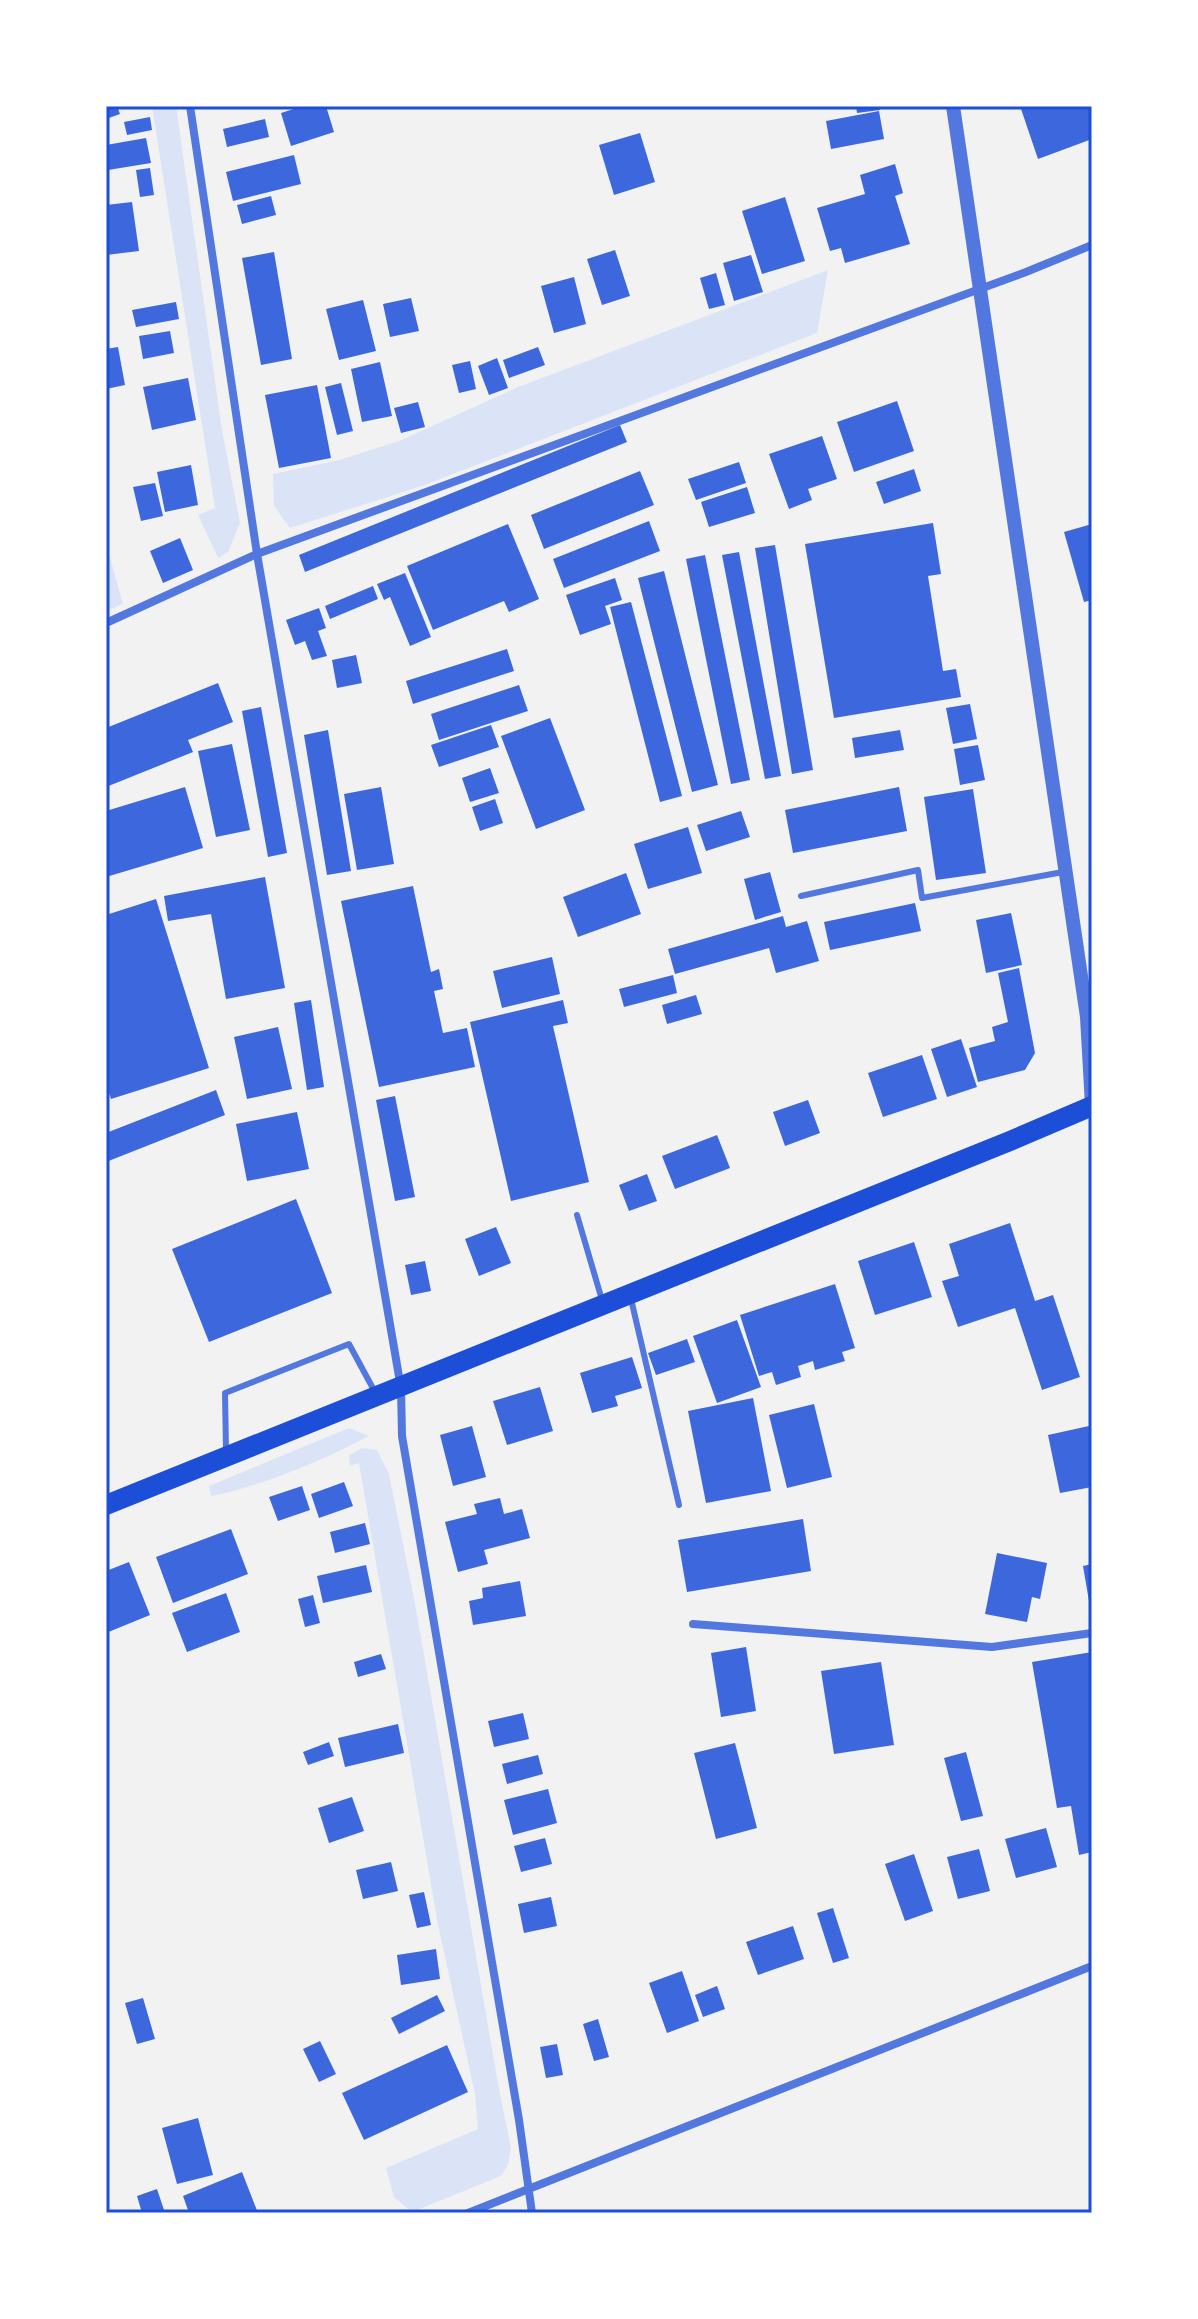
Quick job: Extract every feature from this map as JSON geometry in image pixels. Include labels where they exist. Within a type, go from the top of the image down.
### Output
[{"type":"main road","points":[[106,1505],[604,1306],[1092,1105]]},
{"type":"street","points":[[190,106],[257,554],[401,1388],[402,1436],[532,2213]]},
{"type":"street","points":[[953,106],[1087,1017],[1092,1105]]},
{"type":"street","points":[[106,623],[257,554],[1026,272],[1092,245]]},
{"type":"street","points":[[693,1624],[992,1647],[1092,1633]]},
{"type":"street","points":[[468,2213],[1092,1966]]},
{"type":"lane","points":[[801,896],[918,870],[922,898],[1066,871]]},
{"type":"lane","points":[[577,1215],[604,1306]]},
{"type":"lane","points":[[630,1295],[679,1505]]},
{"type":"lane","points":[[227,1457],[225,1393],[349,1344],[378,1397]]},
{"type":"shaded area","points":[[152,106],[176,106],[222,430],[240,523],[228,552],[218,558],[198,515],[215,508]]},
{"type":"shaded area","points":[[828,270],[817,333],[422,486],[290,528],[274,506],[273,474],[339,460],[399,441],[518,387]]},
{"type":"shaded area","points":[[109,554],[123,604],[106,611],[106,556]]},
{"type":"shaded area","points":[[349,1428],[369,1436],[292,1472],[211,1496],[209,1486]]},
{"type":"shaded area","points":[[362,1448],[377,1450],[389,1474],[415,1603],[511,2148],[508,2165],[501,2176],[412,2212],[394,2197],[386,2168],[478,2129],[475,2094],[438,1925],[359,1463],[350,1466],[349,1455]]},
{"type":"building","points":[[106,106],[117,106],[120,114],[106,119]]},
{"type":"building","points":[[303,106],[326,106],[334,132],[291,146],[281,113]]},
{"type":"building","points":[[856,106],[879,106],[880,110],[857,113]]},
{"type":"building","points":[[1020,106],[1092,106],[1092,139],[1038,159]]},
{"type":"building","points":[[879,111],[884,139],[831,149],[826,121]]},
{"type":"building","points":[[150,117],[152,130],[127,135],[124,122]]},
{"type":"building","points":[[265,119],[269,137],[227,147],[223,129]]},
{"type":"building","points":[[640,133],[655,182],[614,195],[599,145]]},
{"type":"building","points":[[146,138],[151,163],[108,170],[106,145]]},
{"type":"building","points":[[294,155],[301,184],[233,201],[226,172]]},
{"type":"building","points":[[895,164],[903,193],[895,196],[910,244],[845,263],[841,248],[830,251],[817,208],[865,194],[860,175]]},
{"type":"building","points":[[150,168],[154,195],[140,197],[136,170]]},
{"type":"building","points":[[271,196],[276,215],[242,224],[237,205]]},
{"type":"building","points":[[785,197],[805,261],[762,274],[742,211]]},
{"type":"building","points":[[132,202],[139,251],[106,255],[106,205]]},
{"type":"building","points":[[615,250],[630,296],[602,305],[587,259]]},
{"type":"building","points":[[274,252],[292,359],[261,365],[242,258]]},
{"type":"building","points":[[751,255],[763,292],[734,301],[723,263]]},
{"type":"building","points":[[716,273],[725,305],[709,309],[700,278]]},
{"type":"building","points":[[574,277],[586,324],[554,333],[541,286]]},
{"type":"building","points":[[411,298],[419,331],[390,337],[383,304]]},
{"type":"building","points":[[363,300],[376,351],[339,360],[326,309]]},
{"type":"building","points":[[176,302],[179,319],[136,327],[132,310]]},
{"type":"building","points":[[170,331],[174,353],[143,359],[139,336]]},
{"type":"building","points":[[118,347],[125,385],[106,389],[106,349]]},
{"type":"building","points":[[538,347],[545,365],[509,378],[503,360]]},
{"type":"building","points":[[497,358],[508,388],[489,395],[478,366]]},
{"type":"building","points":[[470,361],[476,389],[459,393],[452,365]]},
{"type":"building","points":[[380,362],[392,416],[362,422],[351,369]]},
{"type":"building","points":[[188,378],[196,420],[152,430],[143,387]]},
{"type":"building","points":[[341,383],[353,431],[337,435],[325,387]]},
{"type":"building","points":[[317,385],[331,458],[279,468],[265,395]]},
{"type":"building","points":[[897,401],[914,451],[854,472],[837,422]]},
{"type":"building","points":[[418,402],[425,427],[401,433],[394,408]]},
{"type":"building","points":[[620,425],[627,442],[305,572],[299,555]]},
{"type":"building","points":[[822,436],[837,479],[808,489],[812,500],[789,509],[769,454]]},
{"type":"building","points":[[739,462],[746,483],[696,500],[688,479]]},
{"type":"building","points":[[191,465],[198,505],[165,512],[157,472]]},
{"type":"building","points":[[914,469],[921,491],[884,504],[876,482]]},
{"type":"building","points":[[640,471],[654,505],[544,549],[531,515]]},
{"type":"building","points":[[155,483],[163,516],[141,521],[133,487]]},
{"type":"building","points":[[747,487],[755,513],[709,527],[701,502]]},
{"type":"building","points":[[649,521],[660,551],[564,588],[553,559]]},
{"type":"building","points":[[933,523],[941,574],[928,576],[943,671],[956,669],[961,697],[834,718],[805,544]]},
{"type":"building","points":[[508,524],[539,599],[509,612],[504,601],[433,630],[407,566]]},
{"type":"building","points":[[1092,524],[1092,600],[1084,602],[1064,532]]},
{"type":"building","points":[[180,538],[193,570],[163,583],[150,551]]},
{"type":"building","points":[[775,545],[813,770],[792,774],[755,548]]},
{"type":"building","points":[[739,552],[781,776],[765,779],[722,555]]},
{"type":"building","points":[[705,555],[750,780],[731,784],[686,559]]},
{"type":"building","points":[[664,571],[718,785],[692,792],[638,578]]},
{"type":"building","points":[[405,573],[431,637],[410,646],[390,597],[384,600],[377,584]]},
{"type":"building","points":[[615,578],[622,600],[605,606],[611,624],[580,635],[566,595]]},
{"type":"building","points":[[373,586],[378,599],[330,619],[325,606]]},
{"type":"building","points":[[631,602],[682,796],[660,802],[610,607]]},
{"type":"building","points":[[319,608],[326,628],[318,631],[327,656],[312,660],[305,641],[295,645],[286,620]]},
{"type":"building","points":[[507,649],[514,671],[413,704],[406,681]]},
{"type":"building","points":[[356,655],[362,683],[337,688],[332,660]]},
{"type":"building","points":[[218,683],[233,722],[188,740],[193,752],[106,787],[106,728]]},
{"type":"building","points":[[519,685],[528,711],[439,740],[431,714]]},
{"type":"building","points":[[970,704],[977,739],[953,744],[946,708]]},
{"type":"building","points":[[261,707],[287,853],[268,857],[242,711]]},
{"type":"building","points":[[550,718],[585,810],[536,829],[501,736]]},
{"type":"building","points":[[491,725],[499,747],[439,767],[431,745]]},
{"type":"building","points":[[328,730],[351,871],[327,875],[304,735]]},
{"type":"building","points":[[900,730],[904,750],[855,758],[852,738]]},
{"type":"building","points":[[232,744],[250,830],[216,837],[198,751]]},
{"type":"building","points":[[978,745],[985,780],[960,785],[954,749]]},
{"type":"building","points":[[490,768],[499,793],[470,802],[462,778]]},
{"type":"building","points":[[185,787],[203,848],[106,877],[106,811]]},
{"type":"building","points":[[381,787],[394,864],[357,870],[344,794]]},
{"type":"building","points":[[899,787],[907,831],[793,853],[785,810]]},
{"type":"building","points":[[973,789],[986,873],[936,880],[924,797]]},
{"type":"building","points":[[495,799],[503,823],[480,831],[472,807]]},
{"type":"building","points":[[741,811],[750,837],[706,851],[697,825]]},
{"type":"building","points":[[688,827],[702,873],[648,889],[634,844]]},
{"type":"building","points":[[770,872],[781,912],[755,920],[744,879]]},
{"type":"building","points":[[626,873],[641,914],[578,937],[563,897]]},
{"type":"building","points":[[265,877],[285,988],[226,999],[211,914],[168,921],[164,896]]},
{"type":"building","points":[[413,886],[431,972],[439,969],[443,989],[434,991],[443,1033],[467,1028],[475,1067],[379,1087],[341,901]]},
{"type":"building","points":[[156,899],[209,1068],[111,1099],[106,1084],[106,915]]},
{"type":"building","points":[[915,903],[921,931],[830,950],[824,922]]},
{"type":"building","points":[[1011,913],[1022,965],[986,973],[976,920]]},
{"type":"building","points":[[783,916],[786,927],[807,921],[819,961],[776,973],[769,948],[675,974],[668,949]]},
{"type":"building","points":[[552,957],[560,994],[502,1008],[493,971]]},
{"type":"building","points":[[1019,968],[1035,1053],[1025,1070],[978,1082],[969,1048],[995,1041],[992,1027],[1008,1022],[998,973]]},
{"type":"building","points":[[673,975],[677,993],[624,1007],[619,989]]},
{"type":"building","points":[[696,995],[702,1014],[667,1024],[662,1005]]},
{"type":"building","points":[[311,1000],[324,1087],[307,1090],[294,1003]]},
{"type":"building","points":[[563,1000],[568,1023],[553,1026],[589,1182],[511,1201],[470,1022]]},
{"type":"building","points":[[278,1027],[292,1089],[247,1099],[234,1037]]},
{"type":"building","points":[[961,1039],[977,1087],[947,1097],[931,1049]]},
{"type":"building","points":[[922,1055],[937,1099],[883,1117],[868,1073]]},
{"type":"building","points":[[216,1090],[225,1115],[106,1162],[106,1133]]},
{"type":"building","points":[[395,1096],[415,1197],[395,1201],[376,1100]]},
{"type":"building","points":[[808,1100],[820,1133],[785,1146],[773,1112]]},
{"type":"building","points":[[297,1112],[309,1169],[247,1181],[236,1124]]},
{"type":"building","points":[[717,1135],[730,1168],[675,1189],[662,1156]]},
{"type":"building","points":[[647,1174],[657,1201],[629,1211],[619,1185]]},
{"type":"building","points":[[296,1199],[332,1293],[209,1342],[172,1249]]},
{"type":"building","points":[[1010,1223],[1035,1301],[1053,1295],[1080,1377],[1042,1390],[1015,1308],[958,1327],[942,1281],[959,1276],[949,1244]]},
{"type":"building","points":[[496,1227],[511,1263],[479,1276],[465,1239]]},
{"type":"building","points":[[914,1242],[932,1297],[875,1315],[858,1261]]},
{"type":"building","points":[[425,1261],[431,1291],[411,1295],[405,1265]]},
{"type":"building","points":[[835,1284],[855,1348],[842,1352],[845,1361],[815,1370],[813,1361],[798,1366],[801,1377],[776,1385],[772,1372],[759,1376],[740,1315]]},
{"type":"building","points":[[737,1320],[761,1387],[717,1403],[693,1336]]},
{"type":"building","points":[[687,1339],[695,1362],[656,1375],[648,1353]]},
{"type":"building","points":[[632,1357],[642,1388],[615,1396],[618,1406],[592,1413],[580,1373]]},
{"type":"building","points":[[540,1387],[553,1431],[507,1445],[493,1401]]},
{"type":"building","points":[[753,1398],[771,1491],[706,1503],[688,1411]]},
{"type":"building","points":[[814,1404],[832,1477],[787,1488],[769,1415]]},
{"type":"building","points":[[472,1426],[486,1477],[453,1486],[440,1435]]},
{"type":"building","points":[[1089,1426],[1092,1487],[1060,1493],[1048,1435]]},
{"type":"building","points":[[344,1482],[353,1506],[319,1518],[311,1494]]},
{"type":"building","points":[[302,1486],[310,1510],[278,1521],[269,1497]]},
{"type":"building","points":[[500,1498],[504,1514],[522,1509],[530,1538],[484,1550],[488,1564],[458,1572],[445,1522],[477,1514],[474,1504]]},
{"type":"building","points":[[803,1519],[811,1571],[687,1592],[678,1540]]},
{"type":"building","points":[[365,1523],[370,1544],[335,1553],[330,1532]]},
{"type":"building","points":[[231,1529],[248,1574],[173,1603],[156,1557]]},
{"type":"building","points":[[997,1553],[1047,1563],[1040,1599],[1032,1597],[1027,1622],[985,1614]]},
{"type":"building","points":[[129,1562],[150,1615],[106,1633],[106,1571]]},
{"type":"building","points":[[1092,1564],[1092,1607],[1090,1607],[1083,1566]]},
{"type":"building","points":[[366,1565],[372,1592],[323,1603],[317,1576]]},
{"type":"building","points":[[520,1581],[526,1616],[473,1625],[469,1601],[483,1598],[482,1588]]},
{"type":"building","points":[[226,1593],[240,1632],[187,1652],[172,1613]]},
{"type":"building","points":[[313,1595],[320,1623],[305,1627],[298,1599]]},
{"type":"building","points":[[746,1647],[756,1711],[721,1717],[711,1653]]},
{"type":"building","points":[[1092,1652],[1092,1852],[1079,1855],[1071,1806],[1057,1808],[1032,1662]]},
{"type":"building","points":[[381,1654],[386,1669],[358,1677],[354,1662]]},
{"type":"building","points":[[881,1662],[894,1745],[834,1754],[821,1671]]},
{"type":"building","points":[[523,1713],[529,1739],[494,1747],[488,1721]]},
{"type":"building","points":[[398,1724],[404,1753],[345,1767],[338,1738]]},
{"type":"building","points":[[329,1742],[334,1756],[308,1765],[303,1752]]},
{"type":"building","points":[[735,1743],[757,1828],[716,1839],[694,1753]]},
{"type":"building","points":[[966,1752],[983,1816],[961,1821],[944,1758]]},
{"type":"building","points":[[538,1755],[543,1774],[507,1784],[502,1764]]},
{"type":"building","points":[[548,1789],[557,1823],[513,1835],[504,1800]]},
{"type":"building","points":[[352,1797],[364,1831],[329,1843],[318,1808]]},
{"type":"building","points":[[1046,1828],[1057,1867],[1016,1878],[1005,1839]]},
{"type":"building","points":[[545,1838],[552,1864],[521,1872],[514,1846]]},
{"type":"building","points":[[979,1849],[990,1891],[958,1899],[947,1857]]},
{"type":"building","points":[[914,1854],[933,1911],[905,1921],[885,1864]]},
{"type":"building","points":[[391,1862],[398,1891],[363,1899],[356,1870]]},
{"type":"building","points":[[424,1892],[431,1925],[417,1928],[409,1895]]},
{"type":"building","points":[[551,1897],[557,1926],[524,1933],[518,1904]]},
{"type":"building","points":[[833,1908],[849,1958],[833,1963],[817,1913]]},
{"type":"building","points":[[793,1926],[804,1959],[758,1975],[746,1942]]},
{"type":"building","points":[[436,1949],[440,1979],[401,1985],[397,1955]]},
{"type":"building","points":[[682,1971],[699,2021],[667,2033],[649,1983]]},
{"type":"building","points":[[717,1986],[725,2009],[703,2017],[695,1995]]},
{"type":"building","points":[[437,1995],[445,2011],[399,2034],[391,2018]]},
{"type":"building","points":[[143,1998],[155,2039],[137,2044],[125,2003]]},
{"type":"building","points":[[598,2019],[609,2057],[594,2061],[583,2024]]},
{"type":"building","points":[[320,2041],[336,2074],[319,2082],[303,2049]]},
{"type":"building","points":[[557,2044],[563,2075],[546,2078],[540,2047]]},
{"type":"building","points":[[447,2045],[468,2092],[364,2140],[342,2093]]},
{"type":"building","points":[[198,2118],[213,2175],[177,2184],[162,2128]]},
{"type":"building","points":[[242,2172],[258,2213],[189,2213],[183,2196]]},
{"type":"building","points":[[157,2189],[165,2213],[142,2213],[137,2196]]}]
